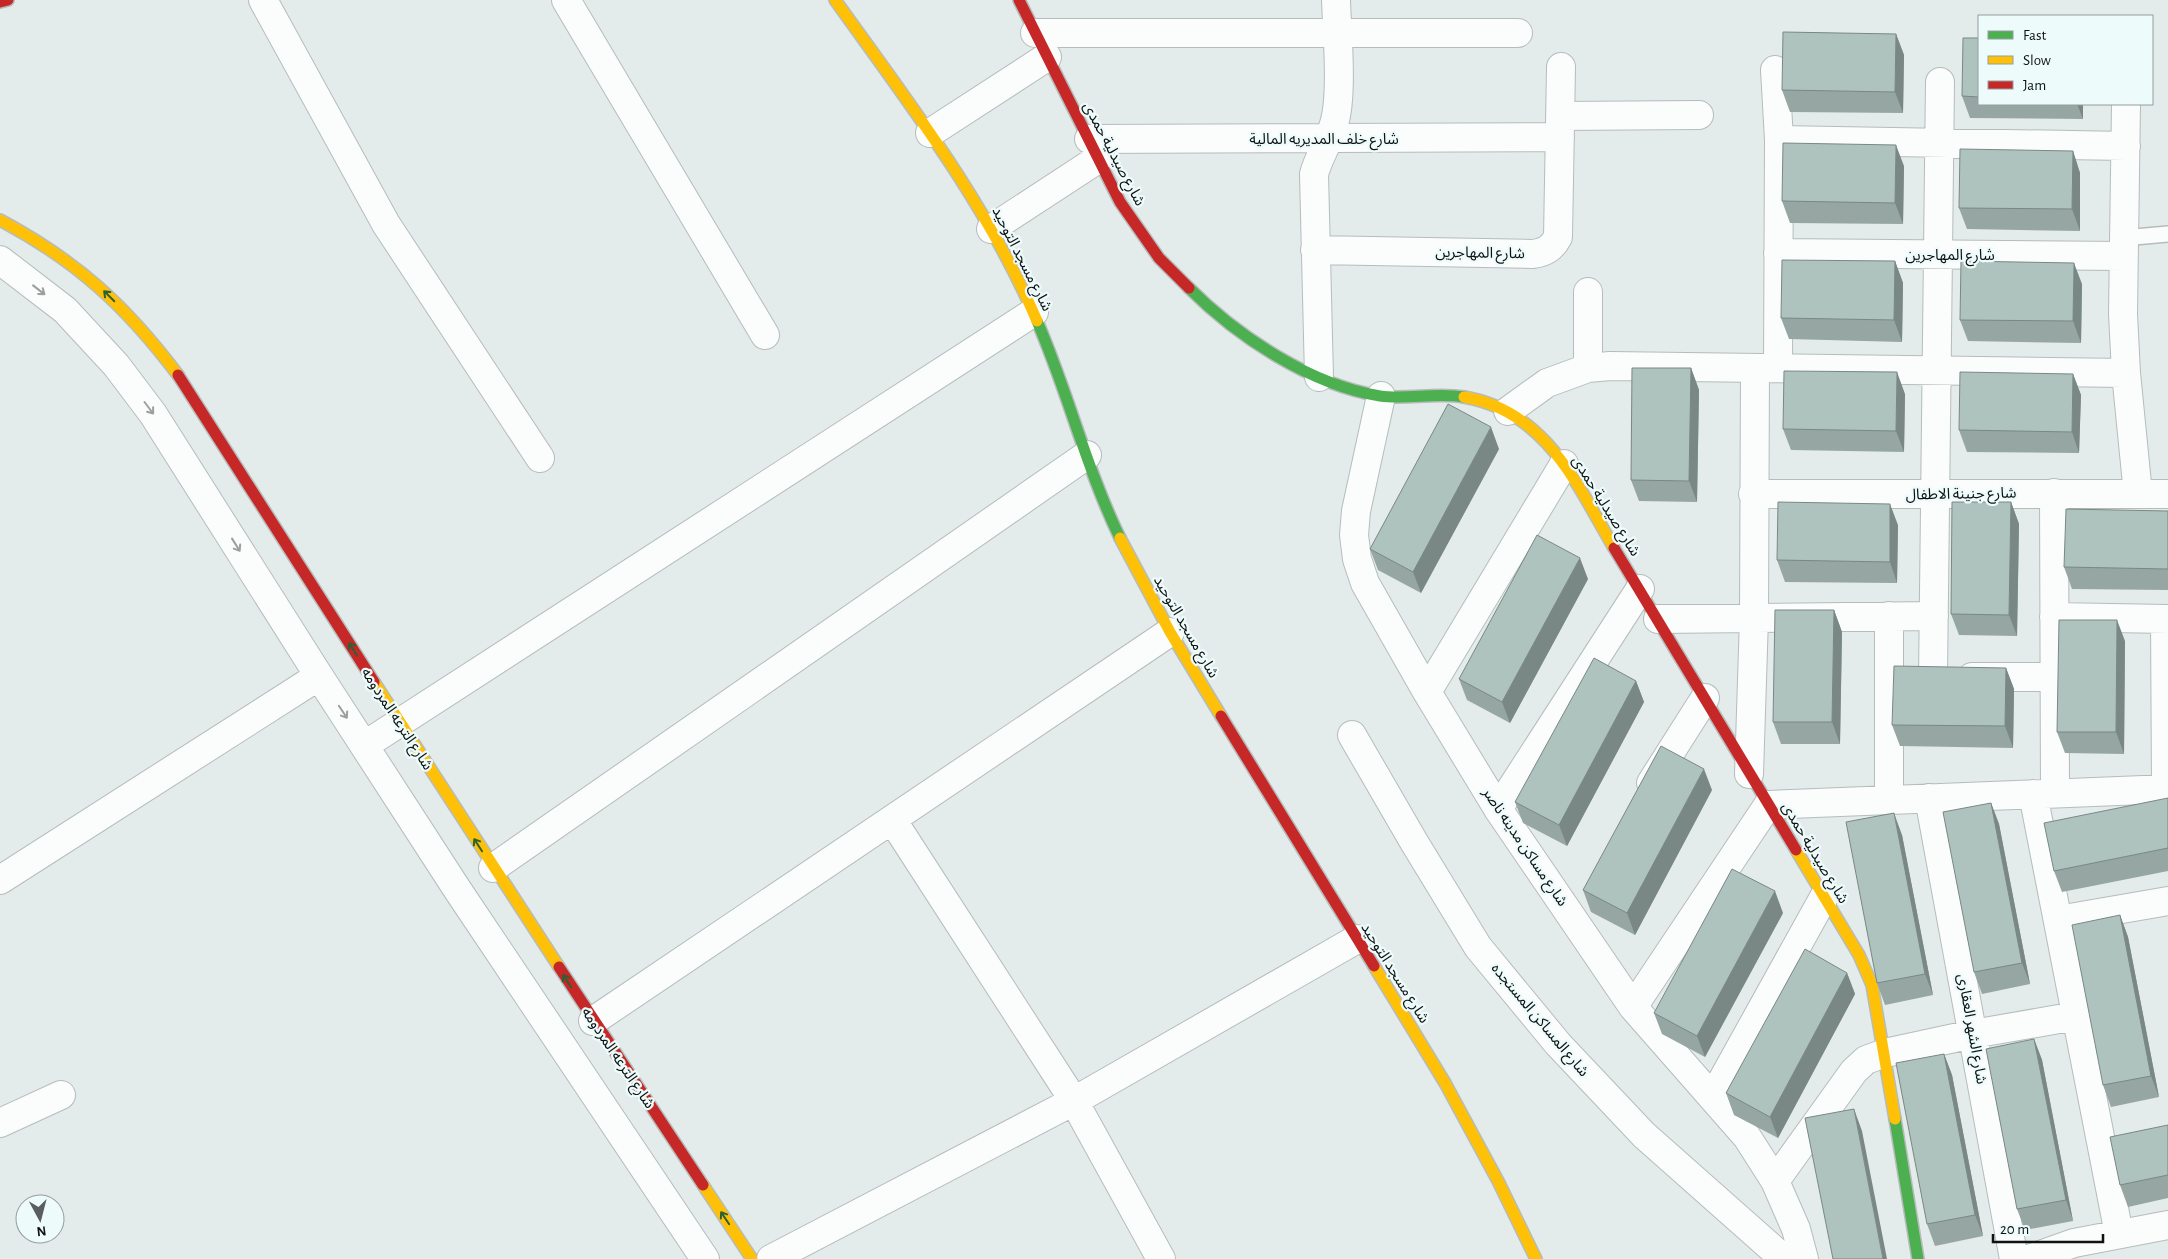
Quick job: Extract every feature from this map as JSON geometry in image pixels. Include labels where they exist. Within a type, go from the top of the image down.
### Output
[{"type":"street","points":[[0,2],[8,0]]},
{"type":"street","points":[[263,0],[386,224],[540,458]]},
{"type":"street","points":[[566,0],[765,335]]},
{"type":"street","name":"شارع مسجد التوحيد","points":[[835,0],[930,133],[967,188],[991,230],[1034,312],[1063,383],[1086,455],[1110,516],[1138,575],[1170,632],[1445,1083],[1498,1182],[1536,1259]]},
{"type":"street","name":"شارع صيدلية حمدى","points":[[1019,0],[1120,202],[1159,258],[1206,306],[1259,346],[1319,377],[1350,388],[1381,396],[1454,395],[1482,400],[1508,411],[1540,434],[1564,464],[1859,955],[1872,985],[1885,1053],[1918,1259]]},
{"type":"street","points":[[1319,377],[1314,174],[1319,156],[1334,124],[1338,106],[1336,0]]},
{"type":"street","points":[[930,133],[1041,45],[1337,33],[1518,33]]},
{"type":"street","name":"شارع المهاجرين","points":[[1315,250],[1533,254],[1544,252],[1553,246],[1558,237],[1561,67]]},
{"type":"street","points":[[1750,774],[1754,618],[1753,494],[1778,253],[1779,140],[1775,70]]},
{"type":"street","points":[[1933,677],[1940,82]]},
{"type":"street","points":[[2126,105],[2123,247],[2126,373],[2138,494]]},
{"type":"street","name":"شارع خلف المديريه المالية","points":[[1094,149],[1560,127],[1699,115]]},
{"type":"street","points":[[1779,140],[2126,146]]},
{"type":"street","points":[[991,230],[1094,149]]},
{"type":"street","name":"شارع الترعه المردومه","points":[[0,220],[34,236],[85,272],[144,330],[174,368],[195,398],[399,723],[593,1021],[752,1259]]},
{"type":"street","name":"شارع المهاجرين","points":[[1778,253],[1938,254],[2123,247]]},
{"type":"street","points":[[0,260],[64,310],[116,365],[153,414],[318,676],[365,745],[462,897],[705,1259]]},
{"type":"street","points":[[1588,292],[1588,368]]},
{"type":"street","points":[[365,745],[1034,312]]},
{"type":"street","points":[[1508,411],[1547,383],[1588,368],[1610,366],[2126,373]]},
{"type":"street","name":"شارع مساكن مدينه ناصر","points":[[1381,396],[1356,511],[1354,535],[1357,559],[1365,582],[1427,692],[1498,809],[1633,1007],[1747,1137],[1775,1181],[1796,1229],[1804,1259]]},
{"type":"street","points":[[494,868],[1086,455]]},
{"type":"street","points":[[1427,692],[1564,464]]},
{"type":"street","points":[[2054,493],[2055,677],[2044,794],[2058,920],[2119,1234]]},
{"type":"street","name":"شارع جنينة الاطفال","points":[[1753,494],[2168,494]]},
{"type":"street","points":[[1498,809],[1640,589]]},
{"type":"street","points":[[1889,616],[1889,800]]},
{"type":"street","points":[[1658,619],[1934,616]]},
{"type":"street","points":[[1633,1007],[1768,805],[2167,789],[2167,619],[2054,617]]},
{"type":"street","points":[[593,1021],[1170,632]]},
{"type":"street","points":[[0,880],[318,676]]},
{"type":"street","points":[[1888,677],[2055,677]]},
{"type":"street","points":[[1637,806],[1705,698]]},
{"type":"street","name":"شارع المساكن المستجده","points":[[1352,734],[1414,842],[1478,946],[1558,1044],[1644,1135],[1784,1259]]},
{"type":"street","name":"شارع الشهر العقارى","points":[[1929,798],[2014,1259]]},
{"type":"street","points":[[893,820],[1074,1101],[1161,1259]]},
{"type":"street","points":[[1569,913],[1585,888]]},
{"type":"street","points":[[1713,1097],[1824,897]]},
{"type":"street","points":[[2058,920],[2167,908]]},
{"type":"street","points":[[771,1259],[1074,1101],[1357,939]]},
{"type":"street","points":[[1775,1181],[1854,1071],[1866,1060],[1885,1053],[1973,1034],[2076,1016]]},
{"type":"street","points":[[0,1123],[61,1095]]},
{"type":"street","points":[[2101,1141],[2130,1136]]},
{"type":"street","points":[[2029,1259],[2074,1243],[2168,1225]]},
{"type":"lane","points":[[2123,247],[2168,234]]},
{"type":"building","points":[[1783,32],[1896,34],[1895,92],[1782,90]]},
{"type":"building","points":[[1963,38],[1978,38],[1978,97],[1962,96]]},
{"type":"building","points":[[1783,143],[1896,145],[1895,203],[1782,201]]},
{"type":"building","points":[[1960,149],[2073,151],[2072,209],[1959,208]]},
{"type":"building","points":[[1782,260],[1895,261],[1894,320],[1781,318]]},
{"type":"building","points":[[1961,261],[2074,263],[2073,321],[1960,320]]},
{"type":"building","points":[[1632,368],[1691,368],[1689,481],[1631,480]]},
{"type":"building","points":[[1784,371],[1897,372],[1896,431],[1783,429]]},
{"type":"building","points":[[1960,372],[2073,374],[2072,432],[1959,430]]},
{"type":"building","points":[[1448,404],[1491,427],[1413,572],[1370,549]]},
{"type":"building","points":[[1778,502],[1890,504],[1890,562],[1777,560]]},
{"type":"building","points":[[1952,502],[2011,502],[2009,615],[1951,614]]},
{"type":"building","points":[[2066,509],[2168,511],[2168,569],[2064,567]]},
{"type":"building","points":[[1537,535],[1580,558],[1502,702],[1459,679]]},
{"type":"building","points":[[1775,610],[1834,610],[1832,722],[1773,722]]},
{"type":"building","points":[[2059,620],[2117,620],[2116,732],[2057,732]]},
{"type":"building","points":[[1594,658],[1636,681],[1559,825],[1515,802]]},
{"type":"building","points":[[1894,666],[2006,668],[2005,726],[1892,725]]},
{"type":"building","points":[[1661,746],[1704,769],[1627,913],[1583,890]]},
{"type":"building","points":[[2168,798],[2168,848],[2054,871],[2044,823]]},
{"type":"building","points":[[1991,803],[2022,963],[1974,972],[1943,812]]},
{"type":"building","points":[[1894,813],[1925,974],[1877,983],[1846,822]]},
{"type":"building","points":[[1732,869],[1775,891],[1697,1036],[1654,1013]]},
{"type":"building","points":[[2120,915],[2151,1076],[2103,1085],[2072,925]]},
{"type":"building","points":[[1805,949],[1847,973],[1770,1117],[1726,1093]]},
{"type":"building","points":[[2034,1039],[2066,1200],[2017,1209],[1986,1049]]},
{"type":"building","points":[[1944,1054],[1975,1215],[1927,1224],[1896,1063]]},
{"type":"building","points":[[1854,1109],[1883,1259],[1833,1259],[1805,1118]]},
{"type":"building","points":[[2168,1125],[2168,1175],[2120,1185],[2110,1137]]},
{"type":"traffic: fast","points":[[1189,288],[1208,306],[1253,341],[1302,370],[1328,381],[1380,396],[1443,395],[1464,397]]},
{"type":"traffic: fast","points":[[1037,321],[1097,485],[1120,538]]},
{"type":"traffic: fast","points":[[1895,1119],[1918,1259]]},
{"type":"traffic: slow","points":[[835,0],[918,116],[971,195],[995,236],[1037,321]]},
{"type":"traffic: slow","points":[[0,220],[53,252],[98,287],[139,327],[178,375]]},
{"type":"traffic: slow","points":[[1464,397],[1492,405],[1517,417],[1556,453],[1586,499],[1614,548]]},
{"type":"traffic: slow","points":[[1120,538],[1170,632],[1221,716]]},
{"type":"traffic: slow","points":[[374,682],[559,967]]},
{"type":"traffic: slow","points":[[1796,850],[1859,955],[1872,985],[1895,1119]]},
{"type":"traffic: slow","points":[[1374,966],[1445,1083],[1498,1181],[1536,1259]]},
{"type":"traffic: slow","points":[[703,1185],[752,1259]]},
{"type":"traffic: jam","points":[[0,2],[8,0]]},
{"type":"traffic: jam","points":[[1019,0],[1120,202],[1159,258],[1189,288]]},
{"type":"traffic: jam","points":[[178,375],[374,682]]},
{"type":"traffic: jam","points":[[1614,548],[1796,850]]},
{"type":"traffic: jam","points":[[1221,716],[1374,966]]},
{"type":"traffic: jam","points":[[559,967],[703,1185]]}]
